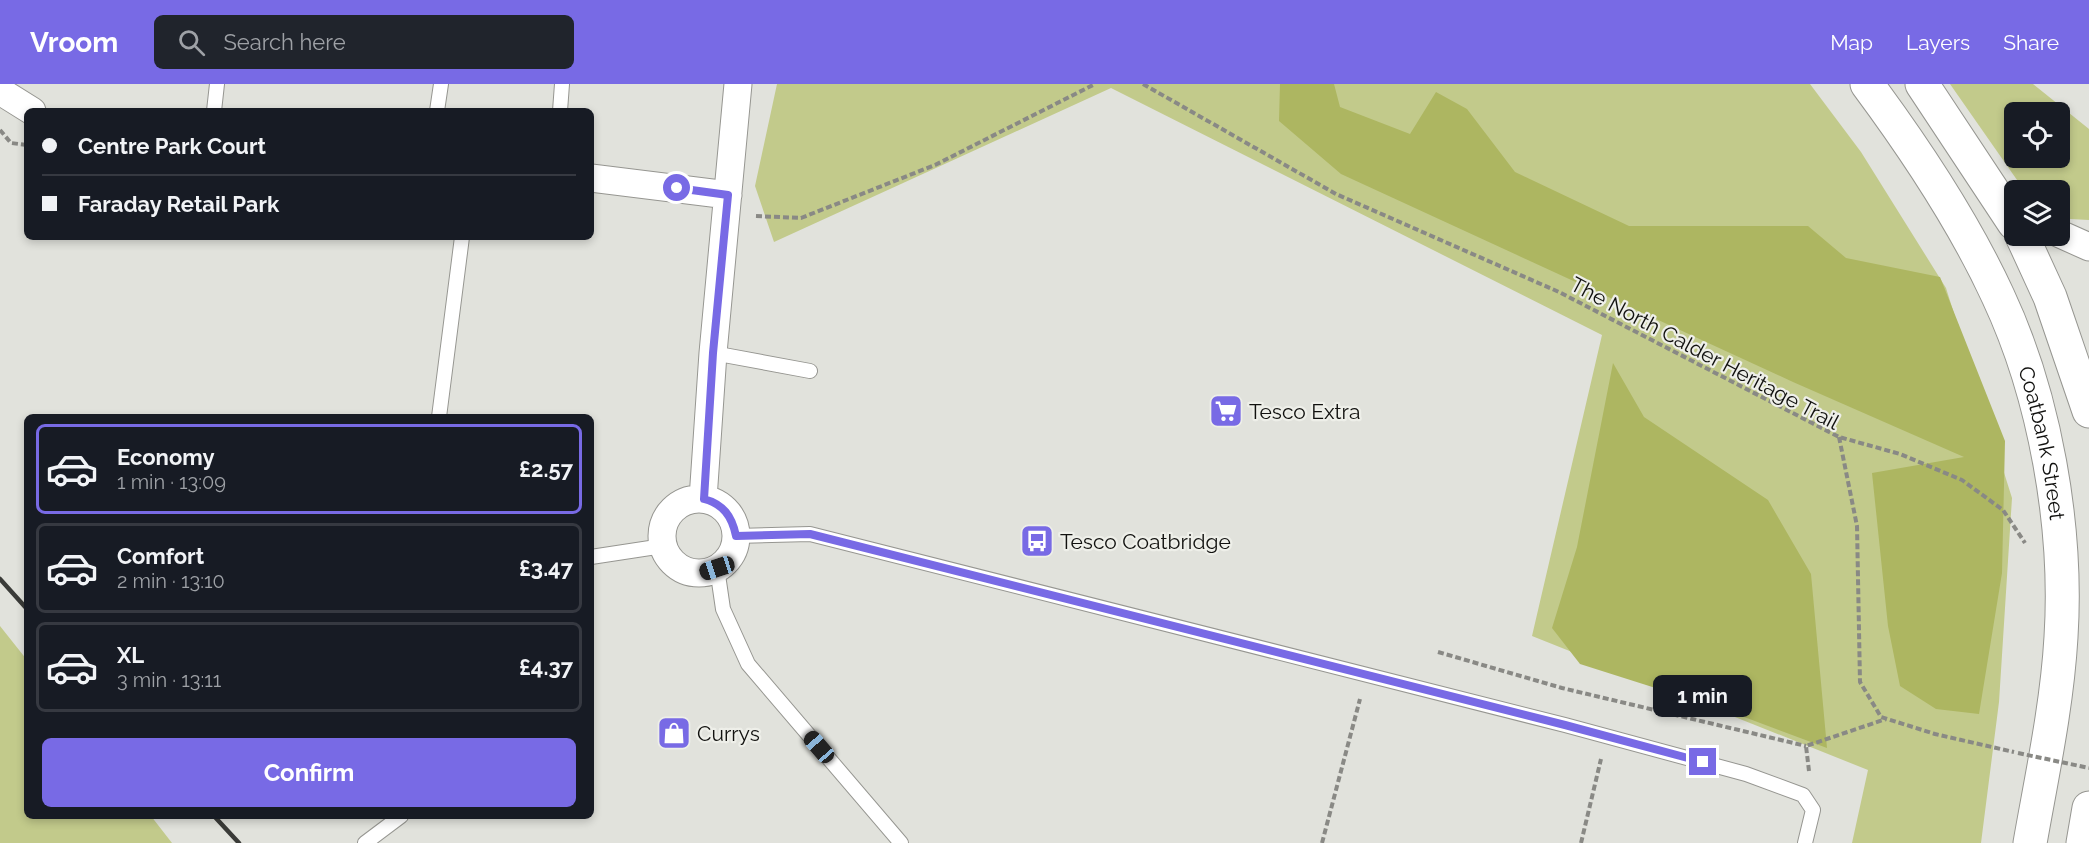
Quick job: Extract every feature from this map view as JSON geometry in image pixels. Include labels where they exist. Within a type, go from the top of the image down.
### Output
[{"type":"main road","name":"Coatbank Street","points":[[1866,84],[1906,137],[1948,205],[1999,297],[2031,382],[2044,439],[2056,512],[2062,573],[2061,637],[2049,738],[2030,843]]},
{"type":"main road","points":[[1922,84],[2004,197]]},
{"type":"main road","points":[[2027,246],[2084,371],[2089,411]]},
{"type":"main road","points":[[2083,843],[2089,808]]},
{"type":"street","points":[[704,499],[713,353],[739,85]]},
{"type":"street","points":[[0,91],[27,108]]},
{"type":"street","points":[[594,178],[728,195]]},
{"type":"street","points":[[704,499],[716,502],[728,512],[736,536],[730,556],[717,568],[705,572],[685,570],[674,563],[663,546],[662,533],[670,512],[682,502],[704,499]]},
{"type":"lane","points":[[214,108],[217,84]]},
{"type":"lane","points":[[437,108],[441,84]]},
{"type":"lane","points":[[560,108],[562,84]]},
{"type":"lane","points":[[439,414],[462,240]]},
{"type":"lane","points":[[713,353],[810,371]]},
{"type":"lane","points":[[736,536],[810,534],[1607,736],[1756,777],[1803,795],[1813,810],[1805,843]]},
{"type":"lane","points":[[594,558],[663,546]]},
{"type":"lane","points":[[717,568],[723,609],[748,664],[901,843]]},
{"type":"lane","points":[[365,843],[397,819]]},
{"type":"path","points":[[753,216],[801,218],[935,165],[1095,84]]},
{"type":"path","name":"The North Calder Heritage Trail","points":[[1143,84],[1336,194],[1559,292],[1839,437],[1857,526],[1860,682],[1881,717],[1887,719]]},
{"type":"path","points":[[0,130],[10,143],[24,145]]},
{"type":"path","points":[[1839,437],[1900,454],[1962,480],[2004,510],[2028,548]]},
{"type":"path","points":[[1438,652],[1562,688],[1806,746],[1887,719],[1935,734],[2089,768]]},
{"type":"path","points":[[1322,843],[1366,676]]},
{"type":"path","points":[[1581,843],[1607,736]]},
{"type":"path","points":[[1806,746],[1813,810]]},
{"type":"green space","points":[[777,84],[1810,84],[1861,152],[1946,288],[2012,498],[1999,702],[1981,843],[1852,843],[1868,770],[1532,636],[1602,335],[1111,88],[774,242],[755,186]]},
{"type":"green space","points":[[1280,84],[1334,84],[1340,107],[1410,134],[1436,92],[1467,109],[1515,172],[1629,226],[1808,226],[1846,258],[1940,277],[2005,441],[2002,573],[1979,714],[1936,709],[1900,686],[1888,626],[1872,473],[1964,457],[1793,382],[1341,174],[1279,121]]},
{"type":"green space","points":[[1950,84],[2033,84],[2055,102],[2004,102],[2004,161]]},
{"type":"green space","points":[[2070,114],[2089,129],[2089,220],[2070,219],[2070,180],[2017,180],[2009,168],[2070,168]]},
{"type":"green space","points":[[1613,363],[1644,417],[1768,500],[1811,574],[1827,748],[1731,712],[1580,664],[1552,628],[1577,547]]},
{"type":"green space","points":[[0,626],[24,656],[24,819],[153,819],[172,843],[0,843]]},
{"type":"railway","points":[[0,579],[24,606]]},
{"type":"railway","points":[[217,819],[239,843]]},
{"type":"place","name":"Tesco Extra","points":[[1226,411]]},
{"type":"place","name":"Tesco Coatbridge","points":[[1037,541]]},
{"type":"place","name":"Currys","points":[[674,733]]},
{"type":"route","points":[[677,188],[728,195],[713,353],[704,499],[716,502],[728,512],[734,524],[736,536],[810,534],[1413,686],[1703,762]]}]
